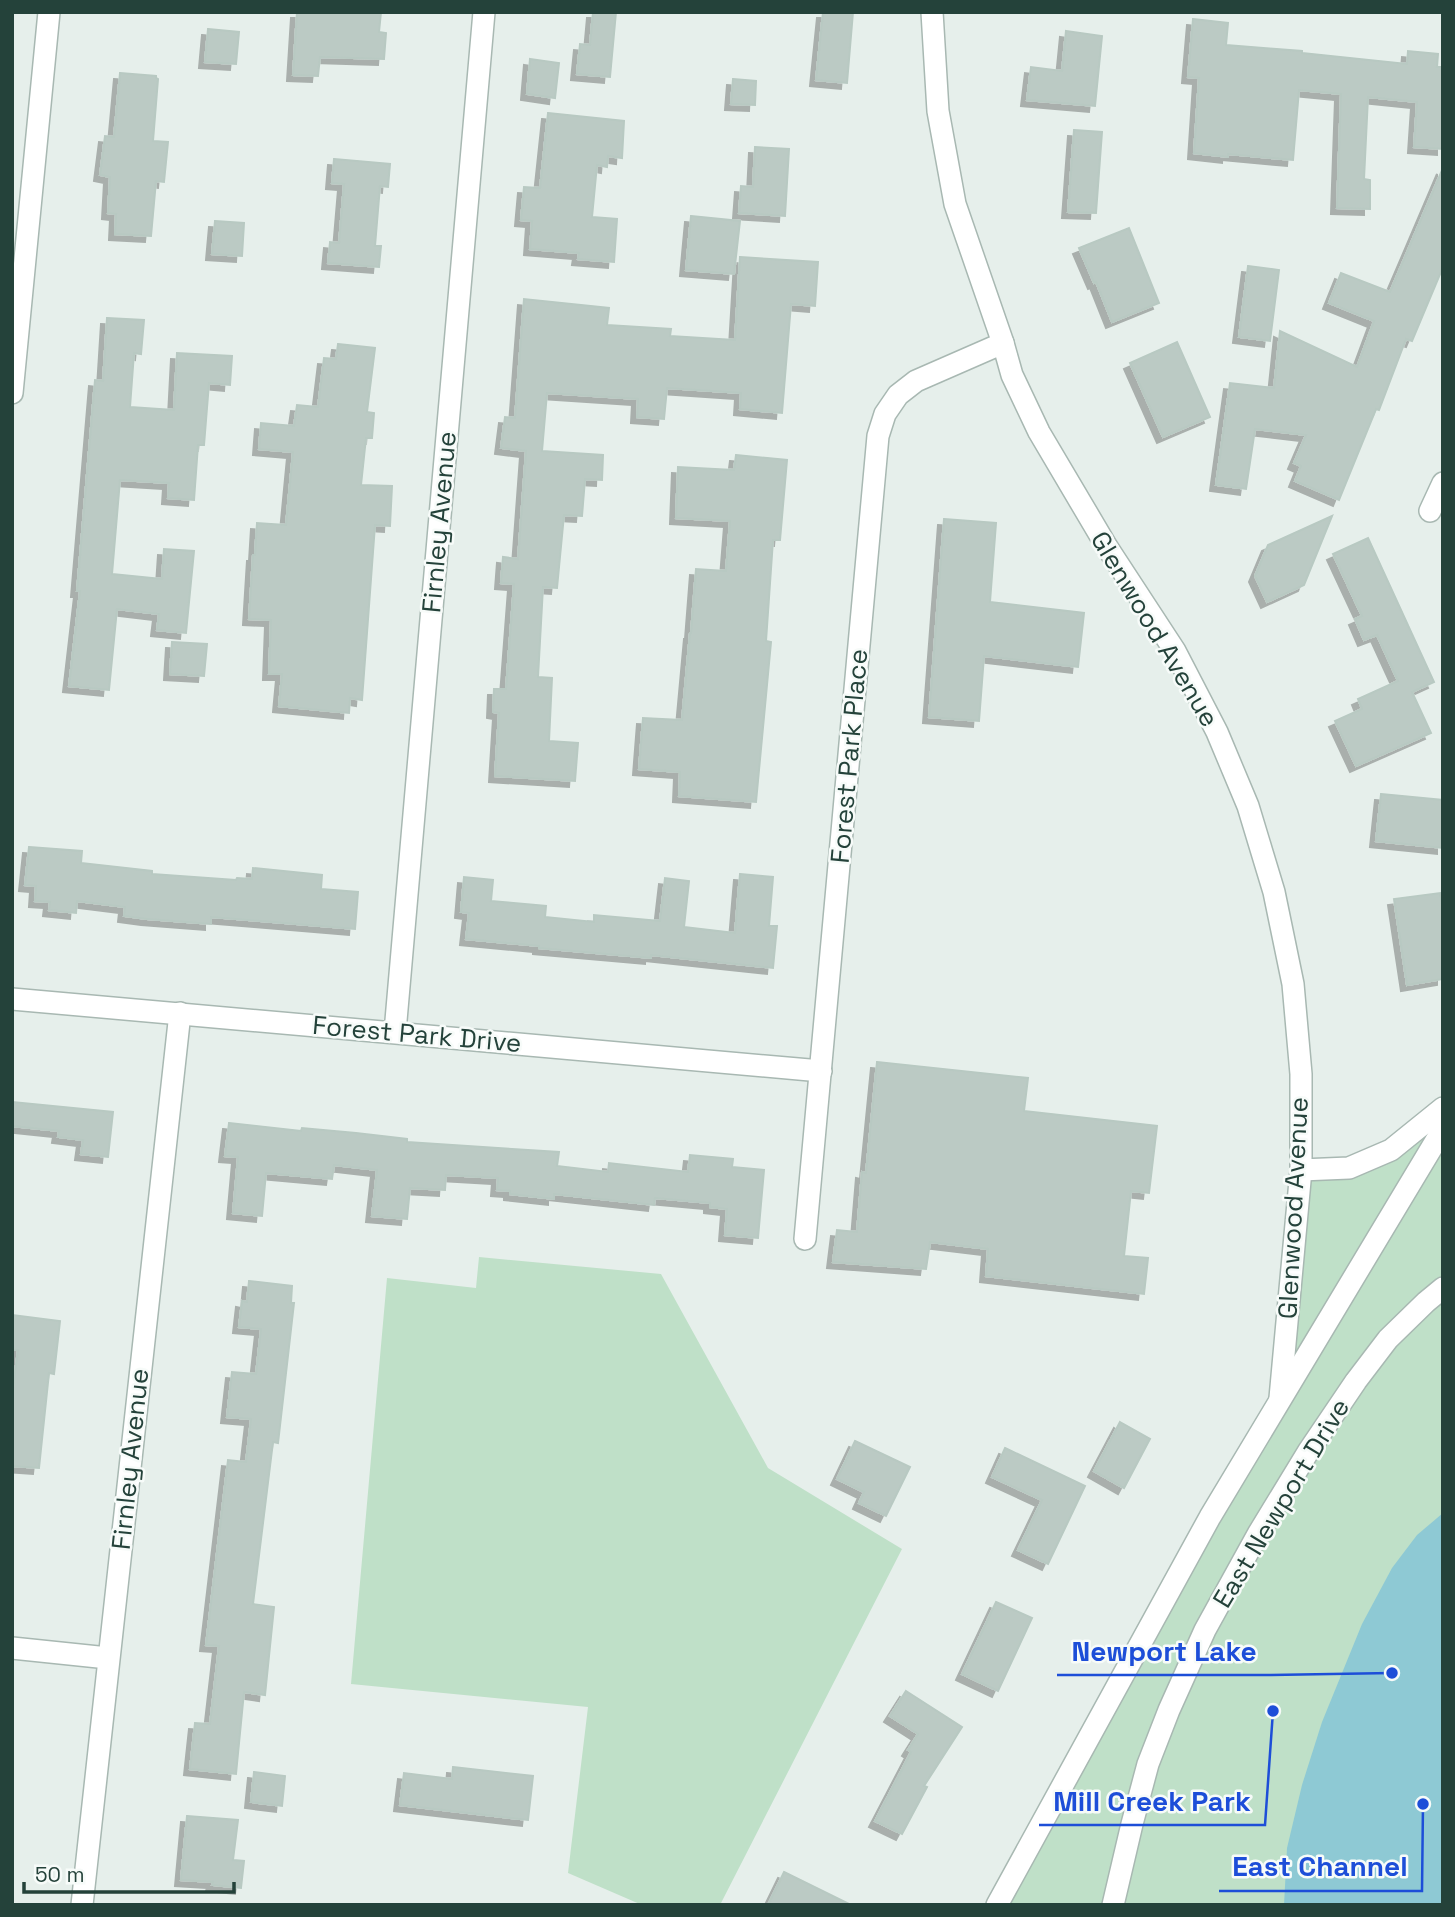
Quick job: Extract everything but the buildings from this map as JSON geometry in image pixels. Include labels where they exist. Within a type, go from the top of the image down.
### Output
[{"type":"street","points":[[12,393],[49,12]]},
{"type":"street","name":"Firnley Avenue","points":[[395,1032],[484,12]]},
{"type":"street","name":"Glenwood Avenue","points":[[932,12],[938,110],[955,204],[1012,375],[1039,432],[1107,547],[1175,652],[1217,732],[1248,806],[1275,892],[1293,985],[1301,1074],[1301,1170],[1280,1398],[1210,1517],[997,1905]]},
{"type":"street","name":"Forest Park Place","points":[[805,1239],[878,436],[885,414],[898,395],[916,381],[1003,343]]},
{"type":"street","points":[[1430,511],[1443,483]]},
{"type":"street","name":"Forest Park Drive","points":[[12,999],[821,1071]]},
{"type":"street","name":"Firnley Avenue","points":[[82,1905],[180,1013]]},
{"type":"street","points":[[1301,1170],[1349,1168],[1391,1150],[1443,1108]]},
{"type":"street","points":[[1280,1398],[1443,1129]]},
{"type":"street","name":"East Newport Drive","points":[[1113,1905],[1148,1764],[1205,1630],[1258,1534],[1308,1452],[1356,1381],[1388,1339],[1443,1288]]},
{"type":"street","points":[[12,1648],[108,1658]]},
{"type":"green space","points":[[1443,1108],[1443,1905],[997,1905],[1280,1398],[1301,1170],[1349,1168]]},
{"type":"green space","points":[[479,1257],[661,1274],[768,1468],[902,1549],[720,1905],[642,1905],[568,1873],[588,1707],[351,1684],[387,1278],[476,1288]]},
{"type":"water","points":[[1443,1513],[1443,1905],[1284,1905],[1287,1848],[1302,1785],[1322,1722],[1362,1624],[1392,1568],[1417,1535]]},
{"type":"place","name":"Newport Lake","points":[[1392,1673]]},
{"type":"place","name":"Mill Creek Park","points":[[1273,1711]]},
{"type":"place","name":"East Channel","points":[[1423,1804]]}]
